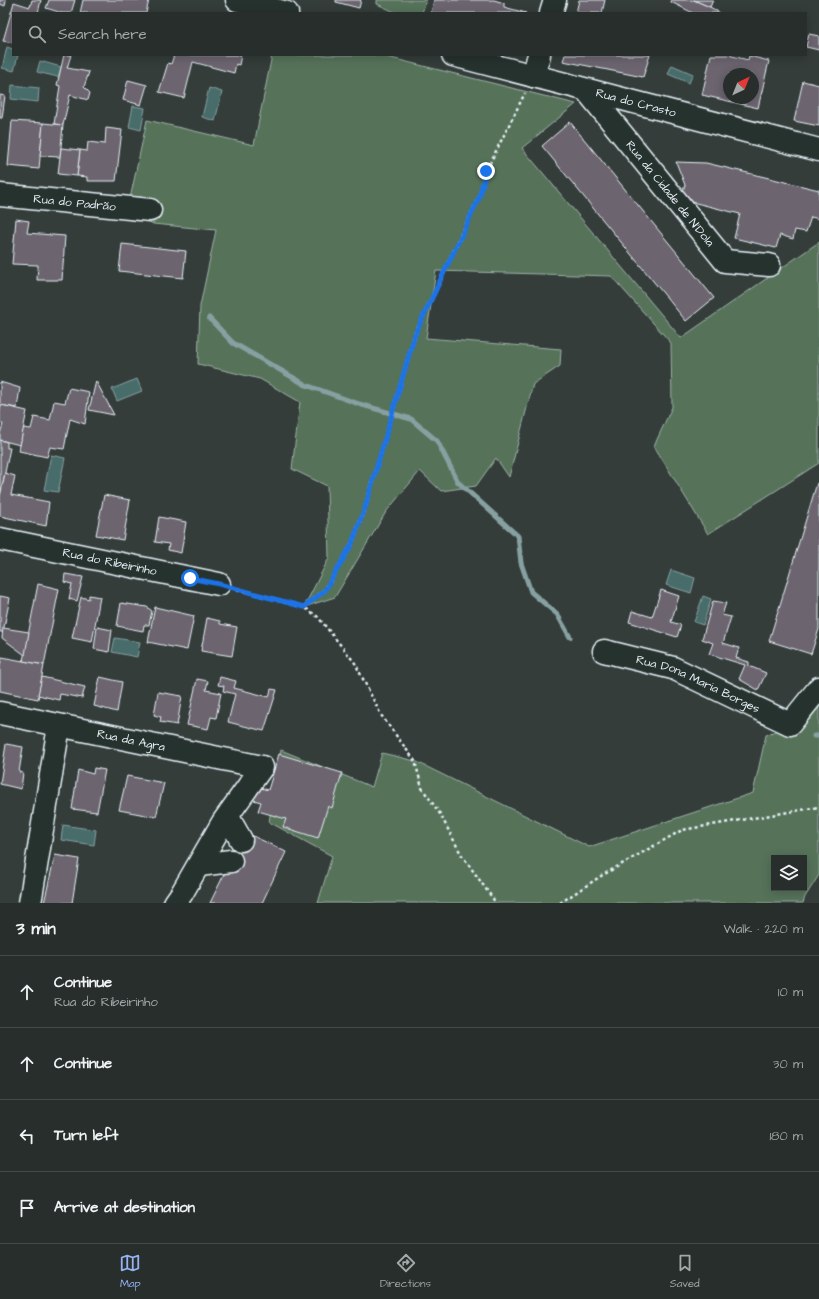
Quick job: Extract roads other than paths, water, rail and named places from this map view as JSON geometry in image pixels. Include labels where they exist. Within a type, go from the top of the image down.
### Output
[{"type":"street","points":[[237,0],[283,12]]},
{"type":"street","points":[[551,12],[555,0]]},
{"type":"street","name":"Rua do Crasto","points":[[457,56],[819,150]]},
{"type":"street","points":[[533,76],[539,56]]},
{"type":"street","name":"Rua da Cidade de N'Dola","points":[[587,91],[725,262],[769,264]]},
{"type":"street","name":"Rua do Padrão","points":[[0,195],[150,210]]},
{"type":"street","name":"Rua do Ribeirinho","points":[[0,539],[219,584]]},
{"type":"street","name":"Rua Dona Maria Borges","points":[[604,651],[673,668],[790,724],[819,688]]},
{"type":"street","name":"Rua da Agra","points":[[0,713],[262,767],[228,817]]},
{"type":"street","points":[[30,903],[59,726]]},
{"type":"street","points":[[175,903],[228,817],[241,840]]},
{"type":"street","points":[[199,865],[231,862]]},
{"type":"water","points":[[7,47],[12,49],[12,56],[18,56],[14,71],[2,68]]},
{"type":"water","points":[[40,61],[61,67],[58,77],[37,72]]},
{"type":"water","points":[[672,65],[693,74],[689,83],[668,74]]},
{"type":"water","points":[[12,85],[39,88],[38,102],[11,99]]},
{"type":"water","points":[[209,88],[222,92],[215,121],[202,117]]},
{"type":"water","points":[[133,106],[145,108],[141,130],[129,127]]},
{"type":"water","points":[[137,379],[142,391],[117,401],[112,389]]},
{"type":"water","points":[[51,455],[65,458],[58,492],[44,490]]},
{"type":"water","points":[[671,570],[695,578],[691,593],[666,585]]},
{"type":"water","points":[[703,596],[711,599],[703,625],[694,622]]},
{"type":"water","points":[[115,638],[140,642],[137,657],[112,652]]},
{"type":"water","points":[[63,825],[96,830],[94,845],[61,840]]},
{"type":"waterway","points":[[209,318],[233,343],[306,385],[359,404],[411,419],[437,441],[458,482],[518,536],[521,563],[531,592],[557,614],[570,637]]},
{"type":"waterway","points":[[814,736],[819,736]]}]
